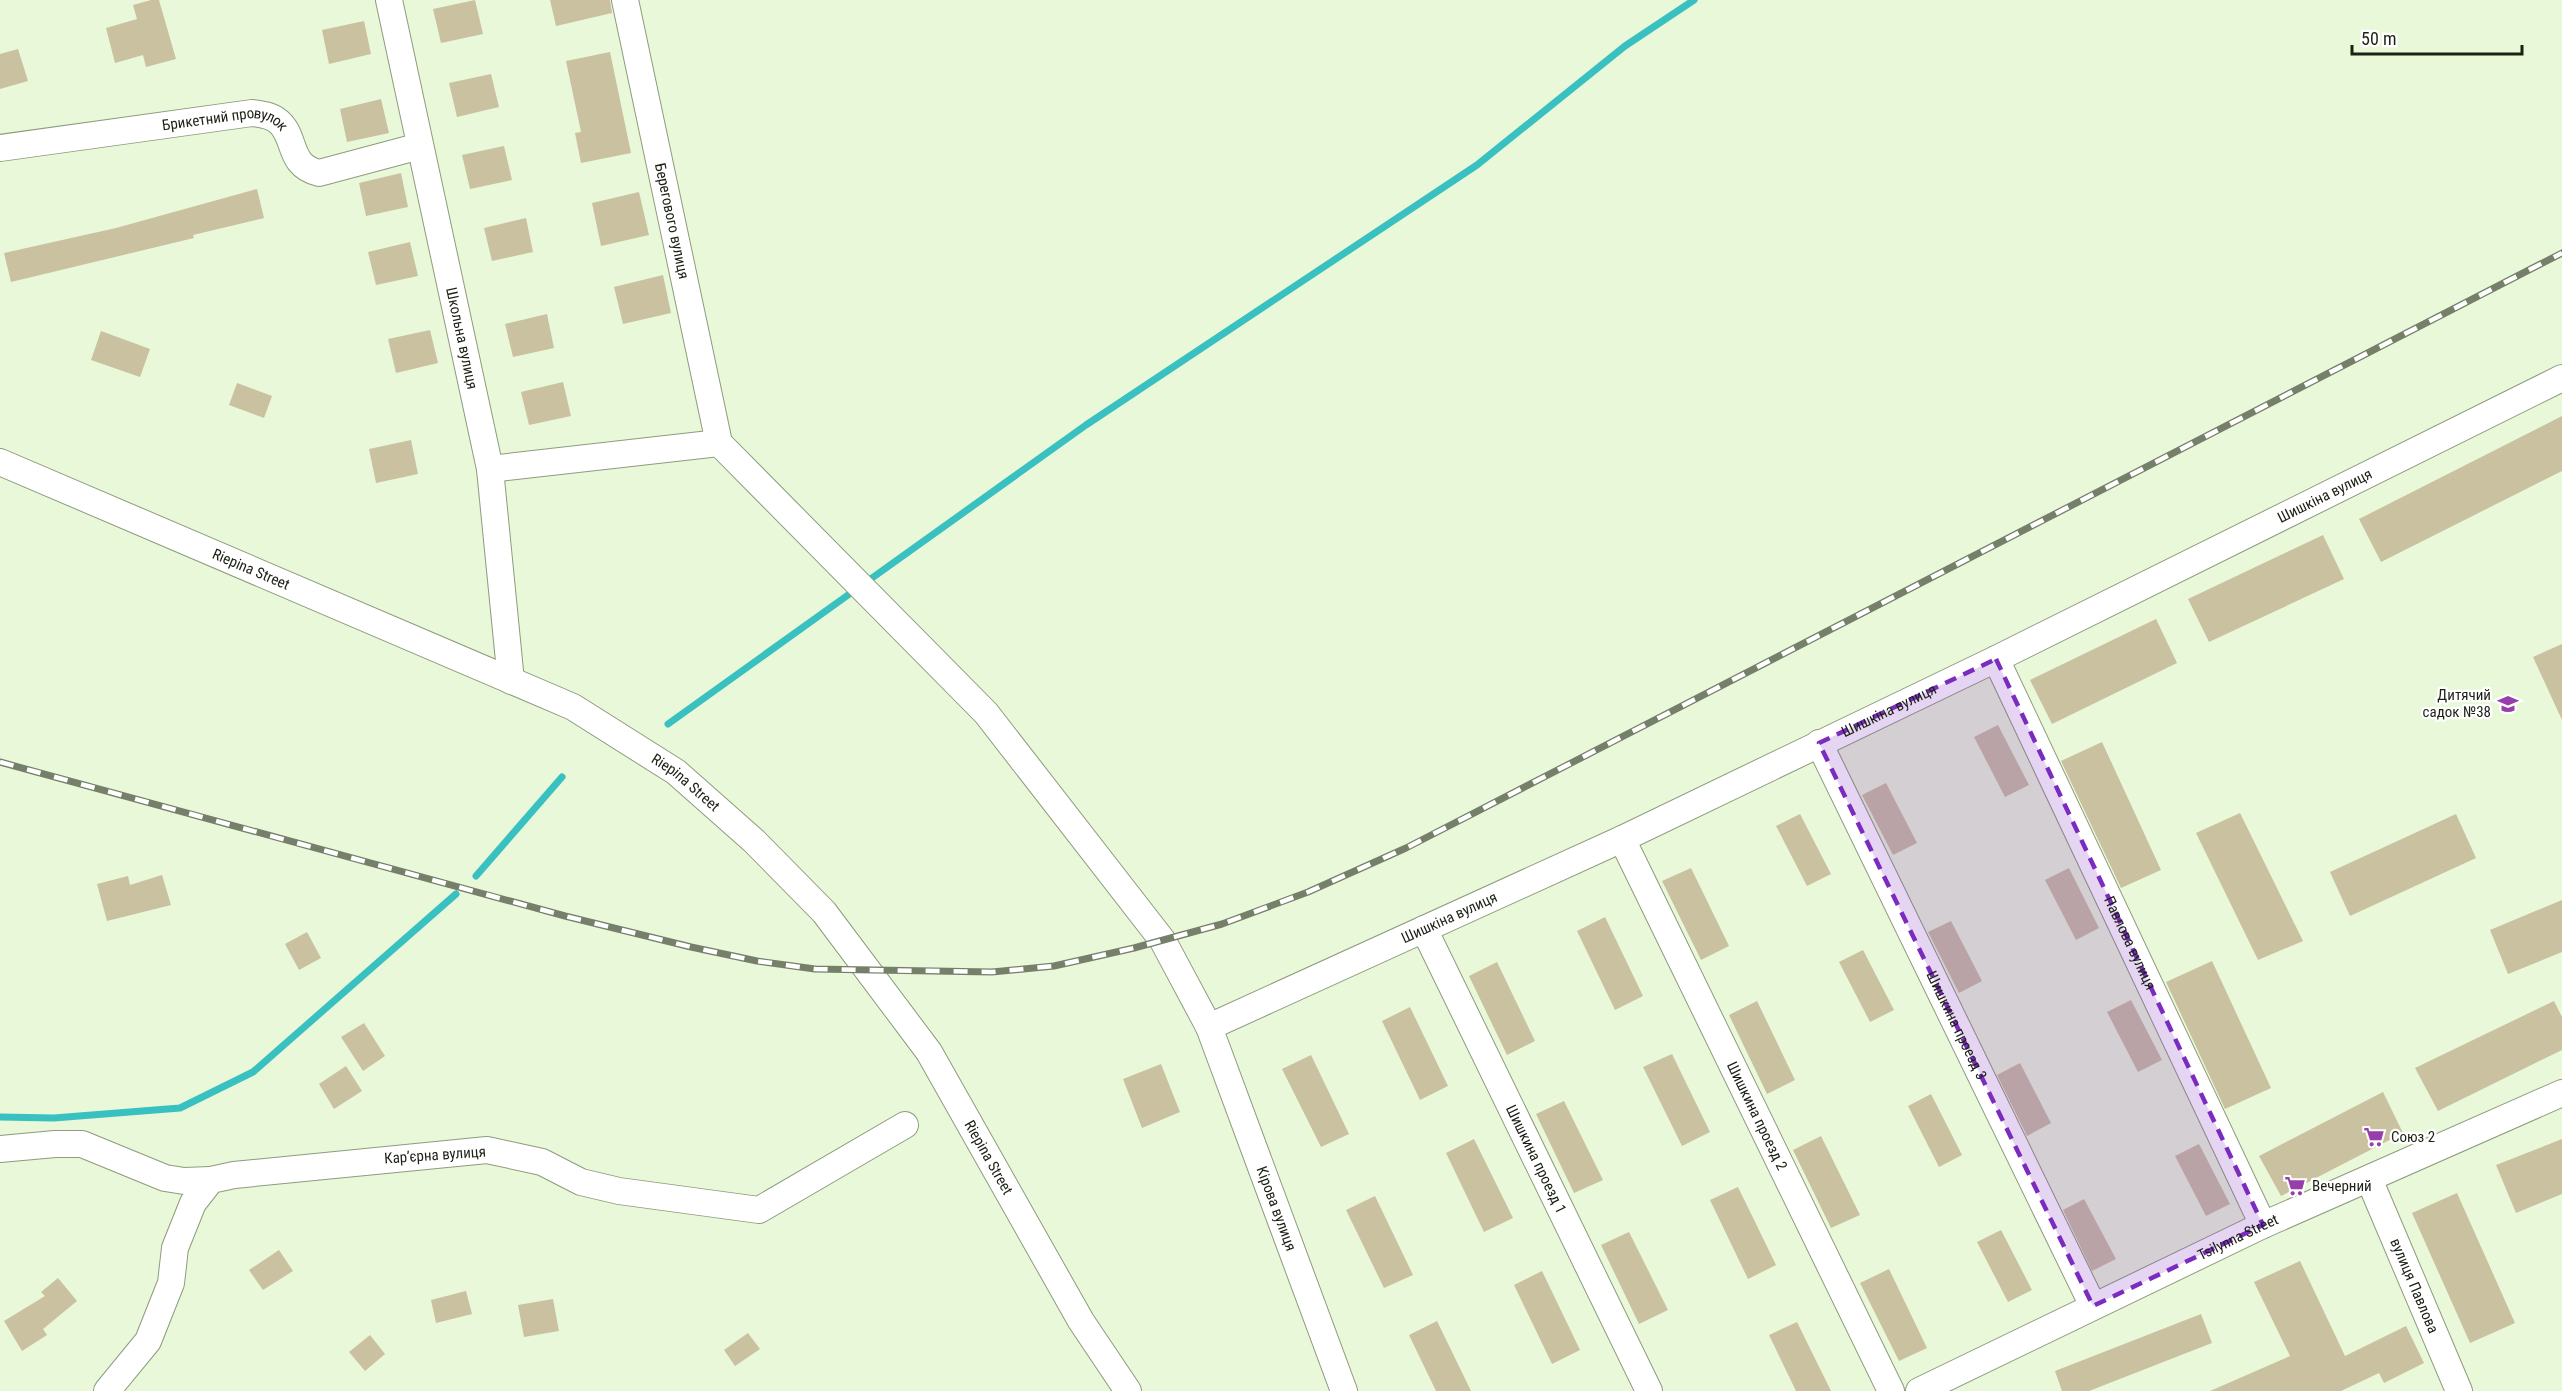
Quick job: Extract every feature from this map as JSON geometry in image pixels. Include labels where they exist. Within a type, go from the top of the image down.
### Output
[{"type":"street","name":"Школьна вулиця","points":[[389,0],[490,469],[511,681]]},
{"type":"street","name":"Берегового вулиця","points":[[625,0],[719,443]]},
{"type":"street","name":"Брикетний провулок","points":[[0,148],[252,113],[267,115],[280,122],[298,159],[308,170],[319,173],[420,146]]},
{"type":"street","name":"Шишкіна вулиця","points":[[1209,1027],[1622,839],[1996,659],[2562,378]]},
{"type":"street","points":[[490,469],[719,443]]},
{"type":"street","name":"Кірова вулиця","points":[[719,443],[986,713],[1163,941],[1209,1027],[1344,1391]]},
{"type":"street","name":"Riepina Street","points":[[0,462],[573,707],[676,772],[754,841],[824,912],[929,1052],[1081,1321],[1128,1391]]},
{"type":"street","name":"Павлова вулиця","points":[[1996,659],[2263,1225]]},
{"type":"street","name":"Шишкина проезд 3","points":[[1819,743],[2093,1306]]},
{"type":"street","name":"Шишкина проезд 2","points":[[1622,839],[1891,1391]]},
{"type":"street","name":"Шишкина проезд 1","points":[[1424,929],[1649,1391]]},
{"type":"street","name":"Tsilynna Street","points":[[1919,1391],[2263,1225],[2562,1093]]},
{"type":"street","name":"Карʼєрна вулиця","points":[[0,1149],[82,1144],[165,1178],[184,1181],[487,1150],[542,1162],[581,1182],[619,1191],[759,1210],[905,1125]]},
{"type":"street","name":"вулиця Павлова","points":[[2369,1179],[2459,1391]]},
{"type":"street","points":[[107,1391],[148,1341],[171,1284],[175,1248],[193,1203],[211,1180]]},
{"type":"highlighted area","points":[[1996,659],[2263,1225],[2093,1306],[1819,743]]},
{"type":"building","points":[[159,0],[176,59],[146,67],[143,55],[115,63],[106,28],[137,19],[133,5]]},
{"type":"building","points":[[475,0],[483,34],[441,43],[433,9]]},
{"type":"building","points":[[550,0],[610,0],[612,13],[556,26]]},
{"type":"building","points":[[364,21],[371,54],[329,64],[322,30]]},
{"type":"building","points":[[18,49],[28,81],[0,89],[0,54]]},
{"type":"building","points":[[610,52],[631,153],[581,163],[575,133],[581,132],[566,61]]},
{"type":"building","points":[[491,74],[499,107],[457,117],[449,83]]},
{"type":"building","points":[[381,99],[389,133],[347,142],[340,109]]},
{"type":"building","points":[[504,146],[512,180],[470,189],[462,155]]},
{"type":"building","points":[[401,173],[408,207],[366,216],[359,183]]},
{"type":"building","points":[[257,189],[264,218],[193,235],[194,238],[11,282],[4,253],[116,228]]},
{"type":"building","points":[[639,192],[649,235],[601,246],[592,203]]},
{"type":"building","points":[[526,218],[533,252],[492,261],[484,228]]},
{"type":"building","points":[[410,242],[418,276],[376,285],[368,252]]},
{"type":"building","points":[[663,275],[671,313],[623,324],[614,287]]},
{"type":"building","points":[[547,314],[554,348],[513,357],[505,324]]},
{"type":"building","points":[[430,330],[438,363],[396,373],[388,339]]},
{"type":"building","points":[[101,331],[150,349],[140,377],[91,360]]},
{"type":"building","points":[[563,382],[571,416],[529,425],[521,392]]},
{"type":"building","points":[[237,383],[272,396],[264,418],[229,405]]},
{"type":"building","points":[[2562,416],[2562,471],[2381,562],[2359,519]]},
{"type":"building","points":[[411,440],[418,474],[376,483],[369,449]]},
{"type":"building","points":[[2323,535],[2344,579],[2209,642],[2188,599]]},
{"type":"building","points":[[2156,619],[2177,663],[2052,724],[2030,680]]},
{"type":"building","points":[[2562,644],[2562,720],[2533,657]]},
{"type":"building","points":[[1998,725],[2029,785],[2005,797],[1974,737]]},
{"type":"building","points":[[2102,742],[2161,870],[2121,888],[2061,761]]},
{"type":"building","points":[[1886,783],[1917,843],[1893,855],[1862,795]]},
{"type":"building","points":[[2240,813],[2303,941],[2258,960],[2196,833]]},
{"type":"building","points":[[1800,814],[1831,874],[1807,886],[1776,826]]},
{"type":"building","points":[[2456,814],[2476,858],[2350,916],[2330,872]]},
{"type":"building","points":[[1691,868],[1729,946],[1701,960],[1662,881]]},
{"type":"building","points":[[2069,868],[2099,928],[2076,940],[2045,880]]},
{"type":"building","points":[[162,875],[171,905],[107,921],[97,884],[128,876],[130,885]]},
{"type":"building","points":[[2562,900],[2562,952],[2508,974],[2490,930]]},
{"type":"building","points":[[1605,917],[1643,996],[1615,1010],[1577,931]]},
{"type":"building","points":[[1951,921],[1982,981],[1959,993],[1928,932]]},
{"type":"building","points":[[307,932],[321,958],[299,970],[285,944]]},
{"type":"building","points":[[1863,950],[1894,1010],[1870,1022],[1839,962]]},
{"type":"building","points":[[2212,961],[2271,1088],[2225,1109],[2166,982]]},
{"type":"building","points":[[1497,962],[1535,1041],[1507,1055],[1469,976]]},
{"type":"building","points":[[2131,1000],[2162,1060],[2138,1072],[2107,1012]]},
{"type":"building","points":[[1757,1001],[1795,1080],[1767,1094],[1729,1015]]},
{"type":"building","points":[[2554,1001],[2562,1017],[2562,1050],[2438,1111],[2415,1068]]},
{"type":"building","points":[[1410,1007],[1448,1086],[1420,1100],[1382,1021]]},
{"type":"building","points":[[364,1023],[385,1056],[363,1071],[341,1037]]},
{"type":"building","points":[[1672,1054],[1710,1132],[1682,1146],[1643,1067]]},
{"type":"building","points":[[1311,1055],[1349,1134],[1321,1147],[1282,1069]]},
{"type":"building","points":[[2020,1063],[2051,1123],[2027,1136],[1997,1075]]},
{"type":"building","points":[[1161,1064],[1180,1112],[1142,1128],[1123,1079]]},
{"type":"building","points":[[346,1066],[362,1091],[334,1109],[319,1084]]},
{"type":"building","points":[[2383,1092],[2403,1133],[2281,1196],[2259,1156]]},
{"type":"building","points":[[1931,1094],[1962,1155],[1939,1167],[1908,1106]]},
{"type":"building","points":[[1564,1101],[1603,1180],[1574,1193],[1536,1114]]},
{"type":"building","points":[[1821,1136],[1860,1215],[1831,1228],[1793,1150]]},
{"type":"building","points":[[1474,1139],[1513,1218],[1484,1232],[1446,1153]]},
{"type":"building","points":[[2562,1139],[2562,1194],[2516,1213],[2496,1165]]},
{"type":"building","points":[[2199,1144],[2230,1204],[2206,1216],[2175,1156]]},
{"type":"building","points":[[1738,1187],[1776,1265],[1748,1279],[1710,1200]]},
{"type":"building","points":[[2457,1193],[2515,1323],[2470,1343],[2412,1213]]},
{"type":"building","points":[[1375,1196],[1413,1275],[1384,1288],[1346,1210]]},
{"type":"building","points":[[2084,1199],[2116,1259],[2092,1271],[2063,1210]]},
{"type":"building","points":[[2001,1230],[2032,1290],[2008,1302],[1977,1242]]},
{"type":"building","points":[[1629,1232],[1668,1310],[1639,1324],[1601,1245]]},
{"type":"building","points":[[279,1250],[293,1271],[263,1290],[249,1270]]},
{"type":"building","points":[[2300,1261],[2345,1356],[2406,1326],[2424,1363],[2384,1383],[2379,1373],[2341,1391],[2210,1391],[2290,1356],[2254,1282]]},
{"type":"building","points":[[1889,1269],[1927,1348],[1899,1361],[1860,1283]]},
{"type":"building","points":[[1542,1271],[1580,1350],[1552,1364],[1514,1285]]},
{"type":"building","points":[[58,1278],[77,1301],[43,1329],[47,1335],[22,1351],[4,1321],[45,1296],[41,1292]]},
{"type":"building","points":[[466,1291],[472,1314],[436,1323],[431,1300]]},
{"type":"building","points":[[553,1299],[559,1331],[524,1337],[518,1305]]},
{"type":"building","points":[[2201,1314],[2212,1343],[2089,1391],[2062,1391],[2055,1371]]},
{"type":"building","points":[[1437,1321],[1471,1391],[1436,1391],[1409,1335]]},
{"type":"building","points":[[1797,1322],[1831,1391],[1796,1391],[1769,1335]]},
{"type":"building","points":[[748,1333],[760,1349],[735,1366],[724,1350]]},
{"type":"building","points":[[370,1335],[385,1354],[365,1371],[349,1352]]},
{"type":"waterway","points":[[865,583],[1086,425],[1477,165],[1625,46],[1694,0]]},
{"type":"waterway","points":[[668,724],[855,590]]},
{"type":"waterway","points":[[476,876],[562,777]]},
{"type":"waterway","points":[[0,1117],[54,1118],[180,1108],[253,1072],[456,894]]},
{"type":"railway","points":[[0,762],[565,916],[757,961],[815,969],[992,972],[1054,966],[1134,948],[1222,924],[1308,892],[1406,848],[2562,253]]},
{"type":"place","name":"Дитячий садок №38","points":[[2508,704]]},
{"type":"place","name":"Союз 2","points":[[2374,1137]]},
{"type":"place","name":"Вечерний","points":[[2295,1186]]}]
